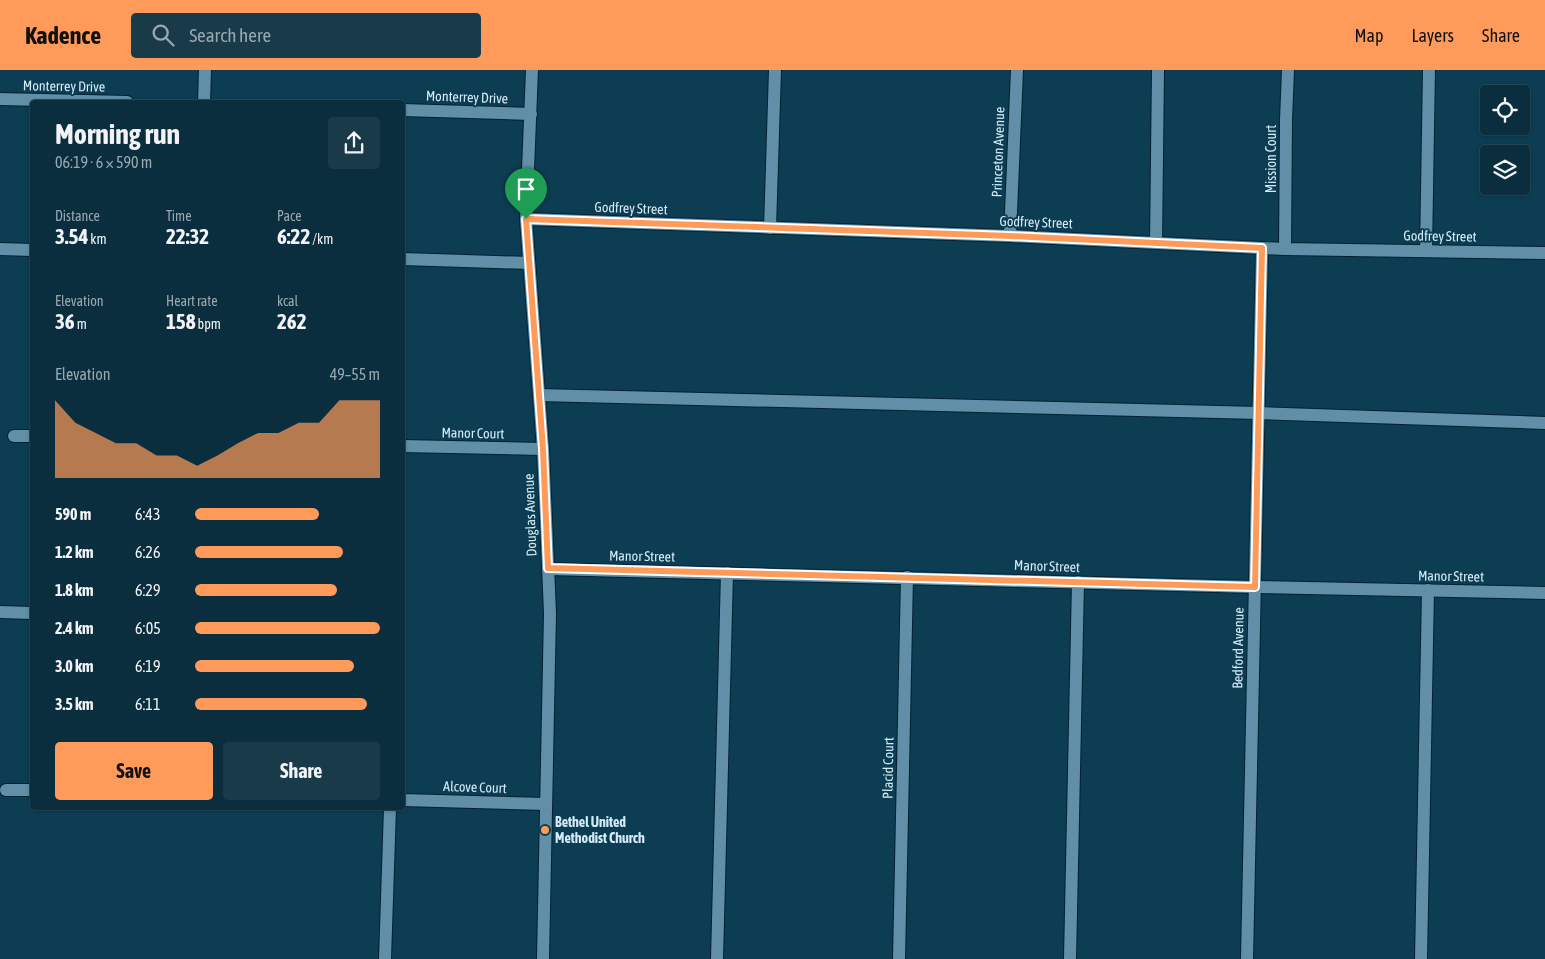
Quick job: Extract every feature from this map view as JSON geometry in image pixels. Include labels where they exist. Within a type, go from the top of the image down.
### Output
[{"type":"street","points":[[204,100],[205,70]]},
{"type":"street","name":"Douglas Avenue","points":[[532,70],[526,219],[543,449],[550,613],[543,959]]},
{"type":"street","points":[[770,228],[775,70]]},
{"type":"street","name":"Princeton Avenue","points":[[1010,236],[1017,70]]},
{"type":"street","points":[[1156,243],[1158,70]]},
{"type":"street","name":"Mission Court","points":[[1285,249],[1288,70]]},
{"type":"street","points":[[1426,251],[1429,70]]},
{"type":"street","name":"Monterrey Drive","points":[[0,100],[30,100]]},
{"type":"street","name":"Monterrey Drive","points":[[405,110],[530,114]]},
{"type":"street","name":"Godfrey Street","points":[[526,219],[1010,236],[1285,249],[1545,253]]},
{"type":"street","name":"Bedford Avenue","points":[[1247,959],[1262,248]]},
{"type":"street","points":[[0,249],[30,250]]},
{"type":"street","points":[[405,259],[529,263]]},
{"type":"street","points":[[538,395],[1259,413],[1545,423]]},
{"type":"street","points":[[14,436],[30,436]]},
{"type":"street","name":"Manor Court","points":[[405,446],[543,449]]},
{"type":"street","name":"Manor Street","points":[[548,568],[1545,593]]},
{"type":"street","points":[[717,959],[727,573]]},
{"type":"street","name":"Placid Court","points":[[899,959],[907,577]]},
{"type":"street","points":[[1070,959],[1078,582]]},
{"type":"street","points":[[1421,959],[1428,590]]},
{"type":"street","points":[[0,612],[30,613]]},
{"type":"street","points":[[6,790],[30,790]]},
{"type":"street","name":"Alcove Court","points":[[405,800],[546,804]]},
{"type":"street","points":[[385,959],[390,810]]},
{"type":"place","name":"Bethel United Methodist Church","points":[[545,830]]},
{"type":"route","points":[[526,219],[1010,236],[1262,248],[1255,587],[548,568],[543,449],[526,219]]}]
